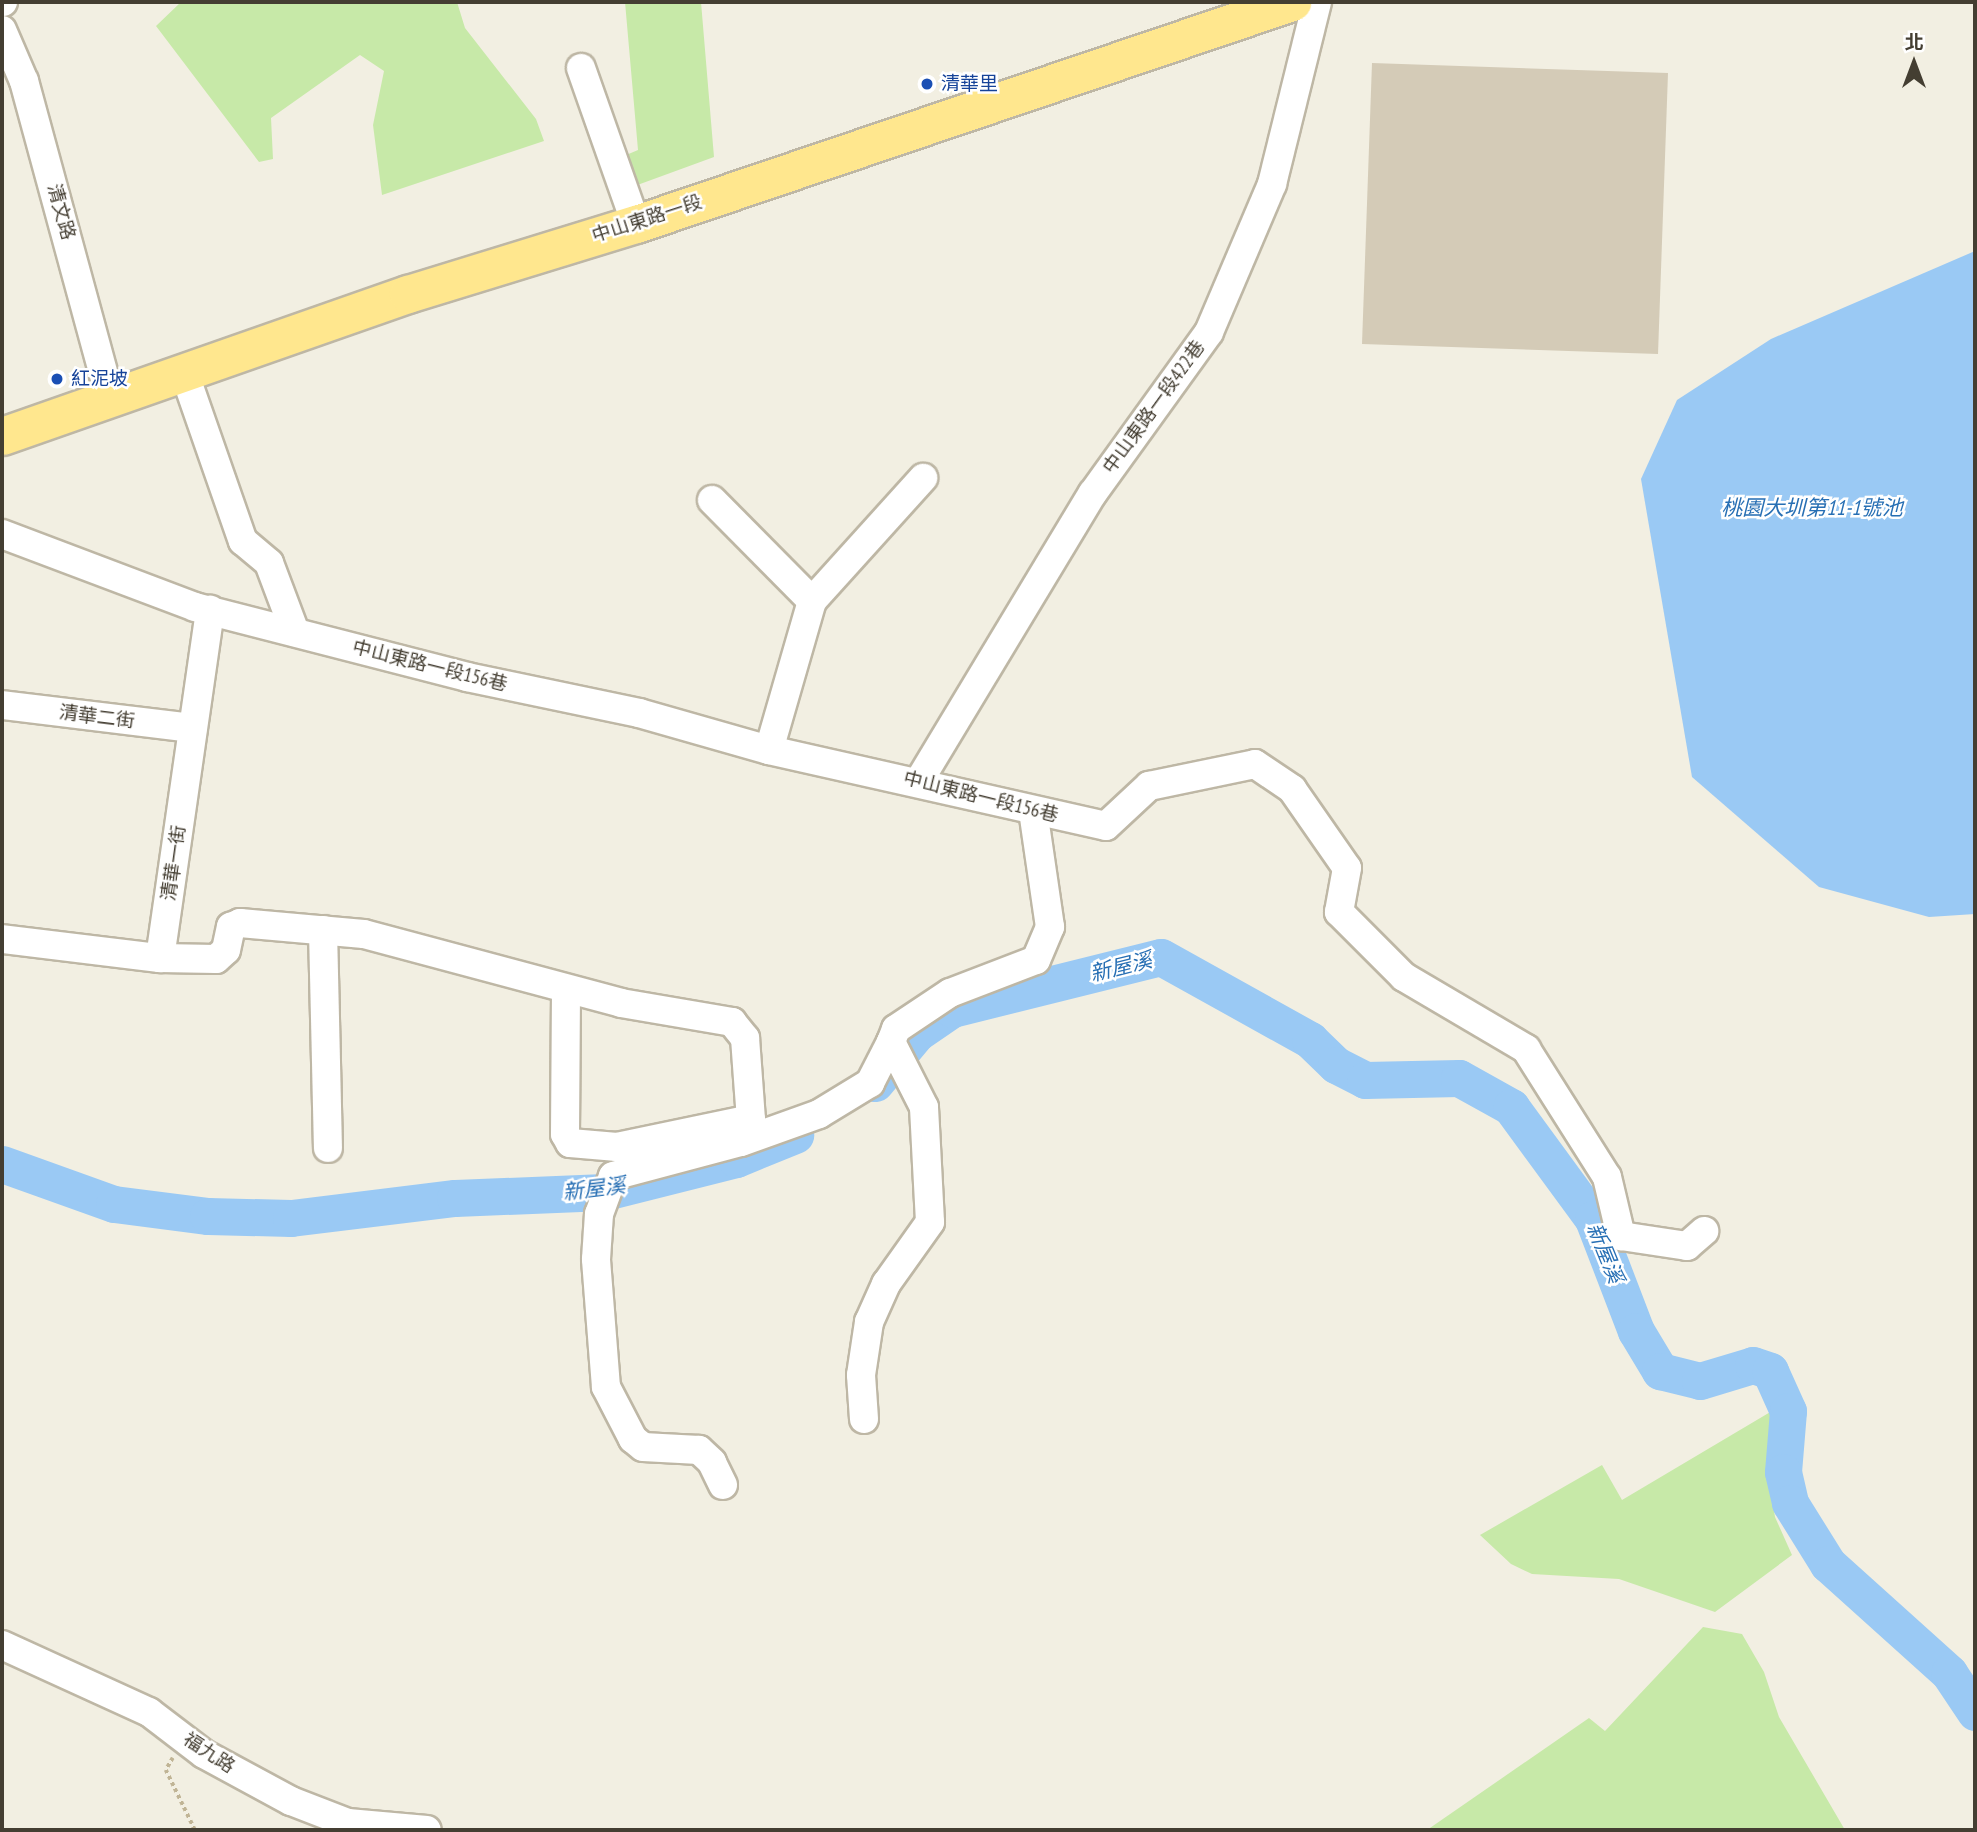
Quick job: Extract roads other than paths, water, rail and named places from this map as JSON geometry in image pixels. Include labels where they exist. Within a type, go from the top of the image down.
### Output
[{"type":"main road","name":"中山東路一段","points":[[2,436],[408,294],[636,224],[1292,2]]},
{"type":"street","name":"中山東路一段422巷","points":[[919,781],[1093,493],[1209,332],[1272,184],[1317,2]]},
{"type":"street","name":"清文路","points":[[2,30],[24,81],[110,398]]},
{"type":"street","points":[[581,68],[636,224]]},
{"type":"street","points":[[184,372],[243,541],[270,563],[295,632]]},
{"type":"street","points":[[769,750],[812,601],[923,478]]},
{"type":"street","points":[[712,500],[812,601]]},
{"type":"street","name":"中山東路一段156巷","points":[[2,534],[210,610],[467,677],[639,713],[769,750],[919,781],[1106,826],[1149,786],[1255,764],[1292,789],[1347,867],[1339,912],[1404,977],[1526,1049],[1607,1177],[1621,1236],[1687,1247],[1704,1231]]},
{"type":"street","name":"清華一街","points":[[160,958],[210,610]]},
{"type":"street","name":"清華二街","points":[[2,705],[193,729]]},
{"type":"street","points":[[723,1485],[712,1462],[699,1450],[643,1447],[634,1439],[606,1387],[596,1259],[599,1214],[613,1176],[741,1142],[819,1114],[870,1083],[894,1048],[896,1029],[950,993],[1036,960],[1050,927],[1033,810]]},
{"type":"street","points":[[2,939],[160,958],[216,959],[226,950],[231,927],[240,923],[364,934],[566,989],[741,1027],[751,1119],[617,1147],[570,1143],[565,1134],[566,989]]},
{"type":"street","points":[[323,930],[328,1148]]},
{"type":"street","points":[[864,1419],[861,1374],[869,1322],[886,1284],[930,1222],[924,1107],[894,1048]]},
{"type":"street","name":"福九路","points":[[2,1645],[149,1712],[204,1754],[291,1801],[348,1823],[427,1830]]},
{"type":"water","name":"桃園大圳第11-1號池","points":[[1975,251],[1975,914],[1929,917],[1819,887],[1692,777],[1641,479],[1677,400],[1771,339]]},
{"type":"waterway","name":"新屋溪","points":[[875,1083],[917,1033],[952,1009],[1161,957],[1310,1040],[1336,1065],[1365,1080],[1459,1078],[1511,1107],[1593,1219],[1636,1331],[1660,1371],[1700,1381],[1753,1365],[1770,1371],[1788,1411],[1783,1472],[1790,1503],[1828,1564],[1949,1673],[1975,1712]]},
{"type":"waterway","name":"新屋溪","points":[[2,1164],[114,1204],[208,1216],[291,1218],[455,1198],[605,1192],[736,1159],[795,1135]]},
{"type":"place","name":"清華里","points":[[927,84]]},
{"type":"place","name":"紅泥坡","points":[[57,379]]}]
